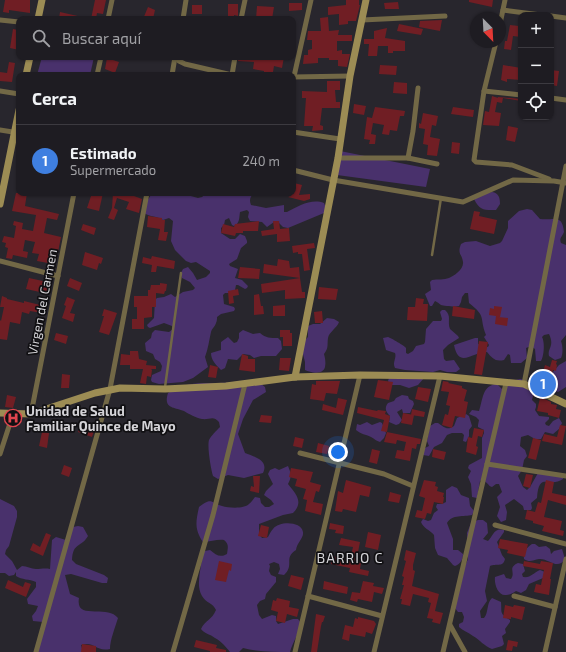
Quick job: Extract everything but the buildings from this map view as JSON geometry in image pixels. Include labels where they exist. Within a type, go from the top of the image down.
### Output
[{"type":"street","points":[[39,16],[42,0]]},
{"type":"street","points":[[109,16],[112,0]]},
{"type":"street","points":[[183,16],[186,0]]},
{"type":"street","points":[[242,16],[245,0]]},
{"type":"street","points":[[294,72],[311,0]]},
{"type":"street","points":[[295,377],[338,158],[350,76],[366,0]]},
{"type":"street","points":[[505,0],[503,10],[518,12]]},
{"type":"street","points":[[362,20],[445,16]]},
{"type":"street","points":[[554,16],[566,18]]},
{"type":"street","points":[[0,20],[16,22]]},
{"type":"street","points":[[495,48],[484,91],[474,160],[476,162],[512,165],[554,181],[564,183]]},
{"type":"street","points":[[27,72],[29,60]]},
{"type":"street","points":[[98,72],[100,60]]},
{"type":"street","points":[[173,72],[175,60]]},
{"type":"street","points":[[178,60],[185,64],[223,72]]},
{"type":"street","points":[[232,72],[234,60]]},
{"type":"street","points":[[296,78],[350,76]]},
{"type":"street","points":[[408,158],[418,88]]},
{"type":"street","points":[[0,91],[16,94]]},
{"type":"street","points":[[484,91],[518,95]]},
{"type":"street","points":[[554,98],[566,100]]},
{"type":"street","points":[[0,130],[16,132]]},
{"type":"street","points":[[296,132],[340,139]]},
{"type":"street","points":[[0,204],[16,136]]},
{"type":"street","points":[[338,158],[408,158],[437,164]]},
{"type":"street","points":[[524,384],[564,183],[566,166]]},
{"type":"street","points":[[296,171],[333,180],[464,202],[513,180],[554,181]]},
{"type":"street","name":"Virgen del Carmen","points":[[31,414],[73,196]]},
{"type":"street","points":[[36,652],[110,389],[146,196]]},
{"type":"street","points":[[0,261],[58,276]]},
{"type":"street","points":[[294,652],[360,375]]},
{"type":"street","points":[[0,413],[31,414],[110,389],[219,387],[295,377],[360,375],[440,376],[524,384],[566,404]]},
{"type":"street","points":[[374,652],[440,376]]},
{"type":"street","points":[[443,652],[506,383]]},
{"type":"street","points":[[173,652],[213,515],[244,384]]},
{"type":"street","points":[[0,454],[13,414]]},
{"type":"street","points":[[300,453],[384,474],[413,486]]},
{"type":"street","points":[[487,464],[566,476]]},
{"type":"street","points":[[495,525],[566,544]]},
{"type":"street","points":[[545,652],[566,559]]},
{"type":"street","points":[[308,596],[382,616]]},
{"type":"street","points":[[514,596],[555,607]]},
{"type":"street","points":[[450,625],[465,652]]},
{"type":"lane","points":[[432,255],[441,198]]},
{"type":"lane","points":[[165,389],[181,273]]},
{"type":"shaded area","points":[[41,60],[93,60],[91,72],[38,72]]},
{"type":"shaded area","points":[[340,151],[430,169],[426,187],[337,175]]},
{"type":"shaded area","points":[[492,192],[496,193],[499,198],[500,204],[496,210],[485,210],[480,208],[474,199],[482,194]]},
{"type":"shaded area","points":[[150,196],[191,196],[198,198],[203,196],[252,196],[250,199],[251,205],[266,208],[284,205],[284,212],[305,203],[315,201],[324,203],[326,208],[324,213],[288,228],[274,222],[267,227],[262,222],[250,221],[248,217],[249,212],[247,210],[240,212],[238,222],[234,226],[229,218],[225,220],[224,225],[221,228],[221,233],[230,239],[235,239],[240,234],[245,236],[247,241],[247,243],[241,248],[237,259],[229,264],[230,266],[238,269],[235,278],[242,280],[248,286],[245,289],[236,285],[235,290],[223,295],[224,304],[234,307],[235,309],[234,311],[221,314],[217,317],[216,324],[211,332],[205,357],[208,367],[193,378],[183,382],[159,384],[152,382],[152,375],[161,371],[162,366],[160,362],[155,359],[153,354],[146,351],[145,343],[151,338],[152,333],[155,330],[169,332],[173,329],[172,326],[164,323],[150,328],[147,325],[154,318],[155,300],[157,298],[171,294],[175,297],[183,292],[193,290],[195,288],[190,282],[182,278],[181,273],[183,269],[188,267],[197,280],[206,277],[210,271],[196,262],[191,263],[186,261],[175,250],[171,241],[173,221],[169,218],[163,220],[144,213],[146,203]]},
{"type":"shaded area","points":[[527,209],[532,210],[540,219],[559,220],[563,226],[564,232],[560,240],[561,243],[566,245],[566,335],[561,341],[561,358],[555,360],[549,356],[551,338],[549,334],[542,337],[544,349],[541,361],[536,361],[535,349],[531,346],[526,348],[527,358],[521,363],[511,363],[510,355],[508,354],[504,360],[498,360],[494,359],[487,352],[482,352],[467,358],[463,358],[456,352],[454,345],[478,338],[478,344],[488,347],[489,345],[484,337],[486,335],[482,318],[478,311],[469,303],[468,293],[465,293],[462,297],[459,306],[441,305],[435,301],[432,306],[430,306],[425,294],[431,290],[430,282],[432,280],[449,278],[460,270],[463,265],[460,252],[461,244],[476,241],[490,246],[500,243],[508,228],[508,221],[519,211]]},
{"type":"shaded area","points":[[442,310],[447,312],[450,329],[459,338],[443,350],[444,359],[446,361],[454,360],[460,369],[456,372],[440,370],[433,372],[395,368],[395,353],[386,350],[383,338],[388,337],[401,344],[406,348],[406,353],[408,354],[413,351],[416,346],[424,344],[426,329],[433,321],[441,321],[442,319],[440,312]]},
{"type":"shaded area","points":[[327,318],[334,319],[339,322],[328,338],[326,352],[324,354],[324,370],[313,372],[305,370],[302,350],[305,340],[308,337],[308,326],[320,324]]},
{"type":"shaded area","points":[[243,330],[253,334],[260,333],[264,336],[278,338],[281,341],[282,349],[276,356],[261,356],[254,358],[250,355],[243,354],[237,360],[228,359],[225,368],[221,370],[213,360],[211,353],[221,350],[221,342],[228,337],[234,343],[237,342],[239,333]]},
{"type":"shaded area","points":[[566,361],[566,387],[558,392],[555,391],[552,373],[559,365]]},
{"type":"shaded area","points":[[390,375],[424,378],[418,385],[409,388],[400,385],[390,385],[388,381]]},
{"type":"shaded area","points":[[520,379],[525,380],[534,392],[532,400],[536,404],[535,410],[539,416],[549,417],[545,423],[546,425],[549,426],[553,421],[559,418],[562,423],[559,429],[553,434],[545,432],[541,439],[535,439],[528,435],[521,437],[520,446],[525,450],[527,456],[518,476],[523,487],[527,490],[538,473],[563,476],[563,479],[558,482],[542,482],[538,490],[537,498],[531,503],[531,510],[524,510],[523,506],[514,499],[505,505],[507,512],[506,520],[501,522],[497,516],[500,507],[497,497],[502,492],[499,484],[492,487],[482,480],[480,481],[477,498],[472,497],[471,484],[468,477],[471,471],[468,468],[469,465],[482,458],[482,438],[484,430],[478,427],[479,420],[469,414],[472,410],[479,411],[484,394],[488,387],[497,384],[502,389],[511,381]]},
{"type":"shaded area","points":[[241,381],[261,384],[265,387],[266,392],[253,400],[243,419],[238,434],[245,453],[263,462],[264,469],[263,473],[244,478],[228,475],[218,479],[213,476],[208,448],[209,440],[220,427],[219,422],[213,418],[197,418],[184,411],[173,408],[168,405],[167,402],[168,393],[174,389],[192,384]]},
{"type":"shaded area","points":[[402,395],[408,396],[414,404],[410,413],[403,413],[402,409],[397,412],[402,420],[396,425],[389,422],[390,416],[386,407],[388,403],[394,401]]},
{"type":"shaded area","points":[[466,414],[469,416],[472,426],[469,430],[469,436],[466,442],[463,441],[464,435],[462,433],[452,433],[447,435],[442,443],[434,447],[429,456],[423,455],[423,449],[429,446],[427,441],[430,426],[438,423],[446,428],[449,428],[454,426],[457,418]]},
{"type":"shaded area","points":[[367,422],[372,425],[380,422],[382,423],[386,433],[380,442],[356,430],[357,424],[360,425]]},
{"type":"shaded area","points":[[288,466],[291,475],[288,484],[298,498],[298,505],[293,513],[259,524],[259,534],[262,538],[268,537],[276,526],[290,523],[301,528],[303,534],[296,550],[290,556],[289,568],[284,575],[278,574],[280,569],[279,564],[274,562],[269,564],[269,571],[271,575],[276,577],[276,582],[266,594],[265,599],[260,601],[257,605],[259,615],[262,619],[272,615],[276,616],[276,621],[278,624],[293,619],[298,619],[301,623],[300,627],[290,652],[272,652],[243,648],[239,652],[230,652],[219,641],[201,629],[213,616],[216,610],[205,600],[200,591],[199,581],[202,554],[205,551],[210,550],[216,555],[222,556],[227,554],[228,548],[227,543],[224,540],[203,542],[196,525],[199,507],[209,501],[232,508],[247,506],[255,497],[260,498],[261,503],[265,507],[269,507],[274,504],[264,495],[273,484],[268,474],[270,470],[275,468],[279,470]]},
{"type":"shaded area","points":[[452,486],[457,488],[461,495],[469,498],[470,506],[474,511],[472,515],[455,517],[447,523],[453,539],[453,550],[458,550],[463,554],[461,562],[455,566],[447,558],[438,555],[435,548],[434,535],[423,526],[421,522],[423,519],[428,521],[431,520],[434,513],[438,510],[436,507],[437,504],[446,502],[446,490]]},
{"type":"shaded area","points":[[0,499],[14,506],[17,511],[17,517],[9,546],[5,554],[12,561],[17,570],[22,566],[34,569],[50,569],[52,540],[56,537],[66,540],[73,527],[83,527],[88,536],[74,550],[72,560],[76,564],[104,575],[108,578],[107,583],[102,583],[71,574],[65,575],[70,594],[79,598],[79,605],[82,609],[86,611],[106,612],[113,614],[118,618],[110,649],[105,650],[86,644],[81,645],[83,652],[35,652],[43,622],[33,621],[32,616],[38,606],[28,604],[27,599],[36,587],[36,582],[16,576],[16,572],[14,575],[9,576],[5,573],[0,573]]},
{"type":"shaded area","points":[[478,520],[483,520],[487,523],[488,533],[483,539],[488,541],[494,532],[501,529],[504,530],[497,542],[505,559],[501,564],[490,566],[485,591],[487,601],[480,611],[481,618],[484,618],[492,598],[501,602],[504,616],[510,620],[505,629],[506,633],[502,636],[504,644],[492,649],[459,627],[459,624],[463,622],[464,617],[462,612],[458,612],[455,608],[468,559],[467,533],[471,523]]},
{"type":"shaded area","points":[[532,544],[539,547],[546,546],[550,549],[551,554],[554,551],[562,549],[565,559],[559,564],[543,559],[530,561],[526,560],[524,559],[525,552]]},
{"type":"shaded area","points":[[518,563],[523,564],[525,571],[522,574],[523,577],[530,576],[540,570],[545,572],[543,578],[529,584],[526,590],[521,593],[516,591],[507,595],[501,594],[496,586],[495,577],[504,574],[506,578],[511,579],[513,574],[512,568]]},
{"type":"place","name":"Estimado","points":[[543,384]]},
{"type":"place","name":"Unidad de Salud Familiar Quince de Mayo","points":[[13,418]]},
{"type":"district","name":"BARRIO C","points":[[350,557]]}]
